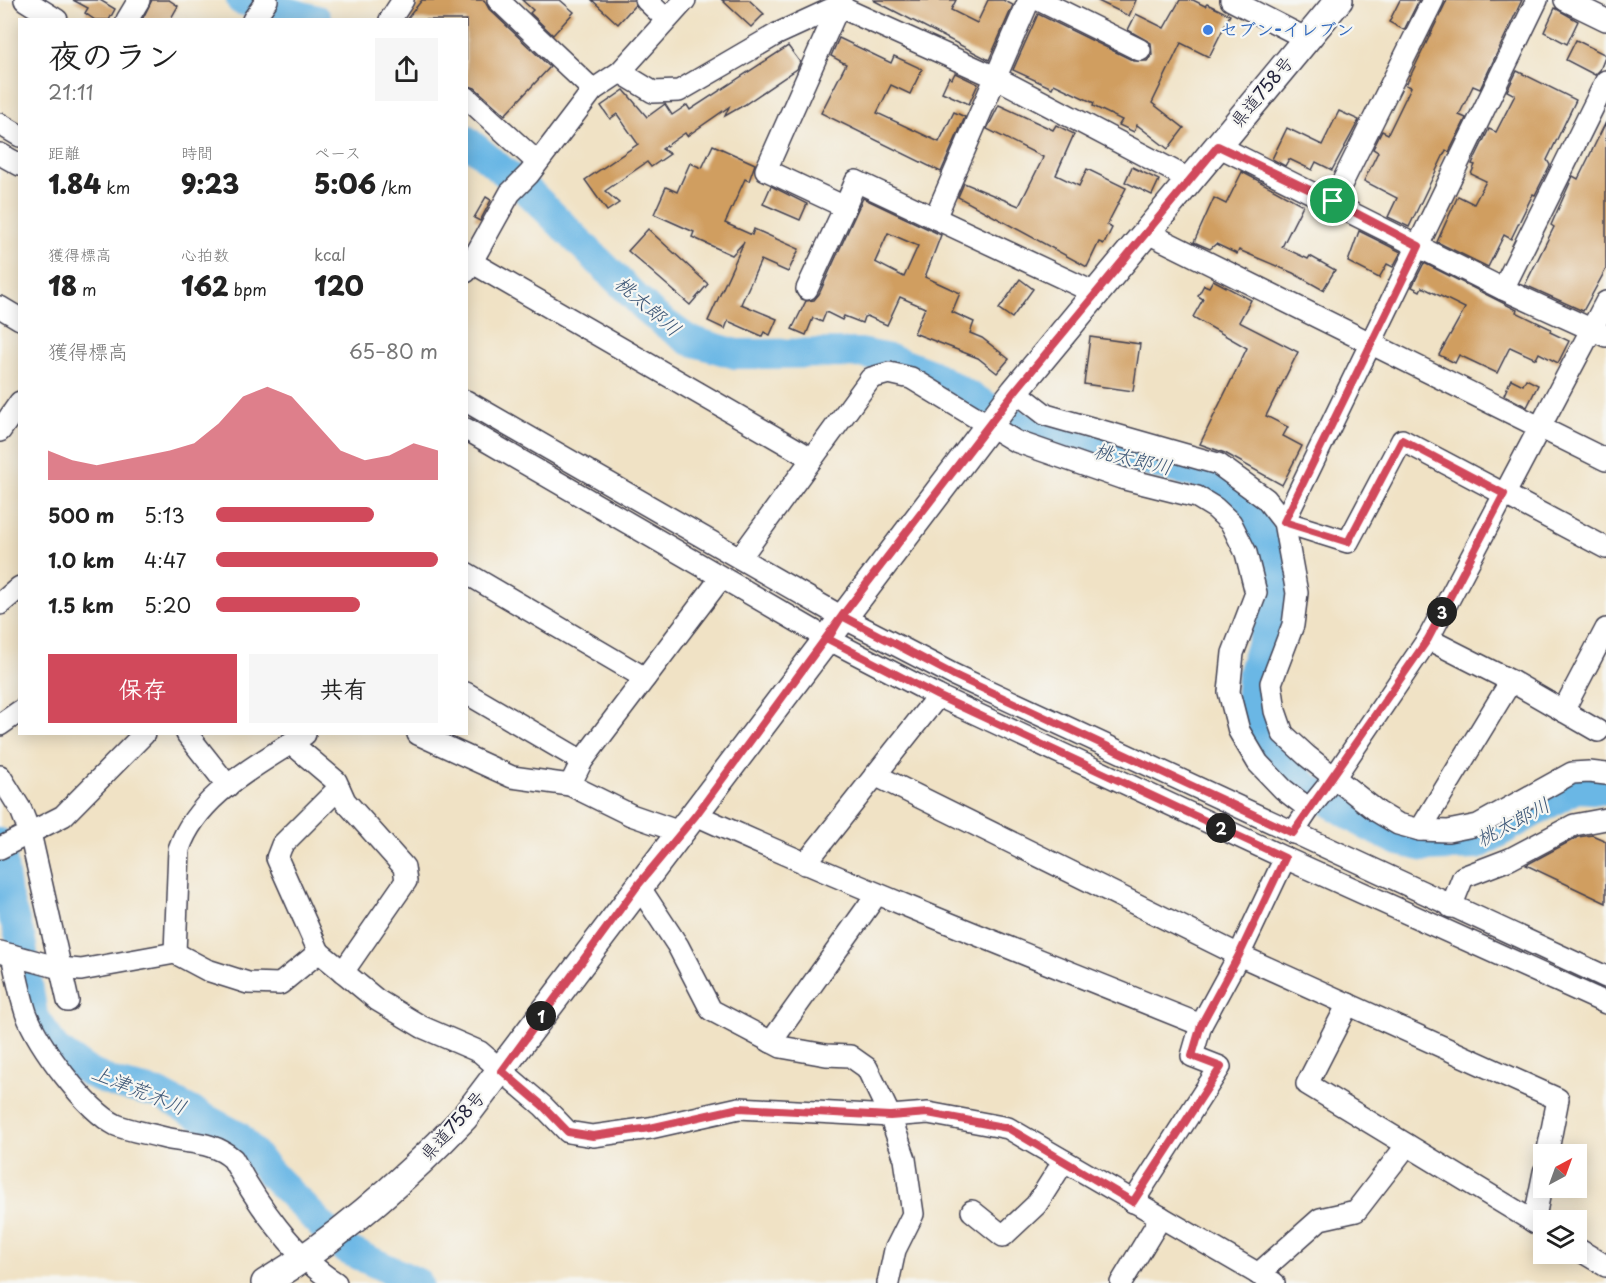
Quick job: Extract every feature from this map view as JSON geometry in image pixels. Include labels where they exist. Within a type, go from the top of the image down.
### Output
[{"type":"main road","name":"県道758号","points":[[271,1282],[312,1254],[351,1222],[430,1153],[464,1118],[502,1071],[638,885],[688,824],[828,639],[842,616],[1015,391],[1339,0]]},
{"type":"street","points":[[25,0],[54,18]]},
{"type":"street","points":[[128,18],[139,0]]},
{"type":"street","points":[[254,18],[267,0]]},
{"type":"street","points":[[391,18],[403,0]]},
{"type":"street","points":[[498,0],[593,90]]},
{"type":"street","points":[[646,0],[666,19]]},
{"type":"street","points":[[686,0],[666,19],[620,72],[593,90],[510,193],[468,265],[811,458]]},
{"type":"street","points":[[935,218],[1029,0]]},
{"type":"street","points":[[1039,0],[1140,50]]},
{"type":"street","points":[[1333,201],[1432,0]]},
{"type":"street","points":[[1284,522],[1373,343],[1537,0]]},
{"type":"street","points":[[1565,0],[1606,20]]},
{"type":"street","points":[[1237,1],[1307,39]]},
{"type":"street","points":[[620,72],[653,92],[679,91],[777,34],[840,3]]},
{"type":"street","points":[[840,3],[995,77],[1189,179]]},
{"type":"street","points":[[840,3],[766,170],[845,207]]},
{"type":"street","points":[[1503,289],[1606,81]]},
{"type":"street","points":[[468,99],[537,162]]},
{"type":"street","points":[[0,124],[18,135]]},
{"type":"street","points":[[1218,146],[1333,201],[1503,289],[1599,333]]},
{"type":"street","points":[[0,154],[18,164]]},
{"type":"street","points":[[807,289],[856,181],[1097,294]]},
{"type":"street","points":[[1146,232],[1606,459]]},
{"type":"street","points":[[1293,833],[1334,778],[1428,639],[1504,494],[1599,333],[1606,302]]},
{"type":"street","points":[[0,307],[18,318]]},
{"type":"street","points":[[740,558],[871,378],[889,373],[911,378],[1015,441],[1121,478],[1197,497],[1215,508],[1231,523],[1246,553],[1256,593],[1233,653],[1229,692],[1239,731],[1258,763],[1283,789],[1310,809]]},
{"type":"street","points":[[1015,391],[1046,415],[1218,464],[1266,499],[1284,522],[1297,593],[1293,625],[1270,683],[1275,711],[1283,734],[1334,778],[1398,824],[1420,830],[1448,831],[1478,825],[1572,773],[1589,771],[1606,774]]},
{"type":"street","points":[[468,402],[842,616],[954,675],[1450,907],[1606,977]]},
{"type":"street","points":[[0,431],[18,405]]},
{"type":"street","points":[[468,430],[828,639],[938,696],[1285,858],[1606,1003]]},
{"type":"street","points":[[1284,522],[1348,542],[1402,440],[1606,548]]},
{"type":"street","points":[[468,574],[645,678]]},
{"type":"street","points":[[570,785],[582,760],[721,578]]},
{"type":"street","points":[[0,604],[18,589]]},
{"type":"street","points":[[1563,711],[1606,629]]},
{"type":"street","points":[[1428,639],[1510,681],[1598,731]]},
{"type":"street","points":[[1420,830],[1510,681]]},
{"type":"street","points":[[468,694],[582,760]]},
{"type":"street","points":[[805,864],[938,696]]},
{"type":"street","points":[[0,725],[18,712]]},
{"type":"street","points":[[16,840],[63,816],[143,735]]},
{"type":"street","points":[[188,735],[228,786]]},
{"type":"street","points":[[420,735],[512,777],[570,785],[631,815],[688,824],[805,864],[1201,1025]]},
{"type":"street","points":[[175,953],[179,849],[184,835],[204,805],[298,738],[336,781],[345,801],[405,867],[406,881],[343,972]]},
{"type":"street","points":[[0,776],[21,810],[16,840],[68,1001]]},
{"type":"street","points":[[875,776],[1239,955],[1558,1099],[1549,1144]]},
{"type":"street","points":[[339,788],[282,845],[277,858],[319,952],[386,1005],[422,1027],[480,1052],[543,1106],[568,1132],[593,1136],[650,1128],[739,1108],[890,1116],[928,1113],[1008,1128],[1266,1278],[1320,1219],[1356,1211],[1407,1145]]},
{"type":"street","points":[[1450,907],[1463,876],[1510,859],[1574,825],[1606,819]]},
{"type":"street","points":[[1133,1202],[1221,1067],[1192,1056],[1201,1025],[1239,955],[1285,858]]},
{"type":"street","points":[[638,885],[678,946],[711,1010],[782,1047],[826,1055],[850,1056],[867,1068],[890,1116],[905,1159],[913,1214],[896,1250],[888,1283]]},
{"type":"street","points":[[771,1042],[878,894]]},
{"type":"street","points":[[319,952],[280,984],[248,983],[207,970],[175,953],[81,970],[57,967],[10,955],[26,1014],[43,1046],[89,1106],[117,1125],[169,1139],[209,1144],[225,1152],[233,1159],[267,1214],[312,1254],[336,1283]]},
{"type":"street","points":[[1348,1004],[1307,1084],[1533,1221]]},
{"type":"street","points":[[972,1211],[1003,1236],[1036,1205],[1064,1161]]},
{"type":"street","points":[[1121,1283],[1161,1217]]},
{"type":"street","points":[[1587,1255],[1606,1266]]},
{"type":"building","points":[[73,0],[100,0],[115,9],[110,18],[92,18],[85,13],[88,8]]},
{"type":"building","points":[[152,0],[169,0],[178,6],[171,18],[143,18]]},
{"type":"building","points":[[422,0],[484,0],[489,9],[550,67],[505,115],[475,88],[468,86],[468,18],[408,18]]},
{"type":"building","points":[[522,0],[560,0],[574,12],[553,35],[530,13],[533,10]]},
{"type":"building","points":[[592,0],[634,0],[635,5],[618,24]]},
{"type":"building","points":[[722,0],[749,0],[764,14],[751,27]]},
{"type":"building","points":[[873,0],[956,0],[951,10],[977,23],[988,0],[1003,0],[1013,5],[989,60]]},
{"type":"building","points":[[1096,0],[1136,0],[1129,16]]},
{"type":"building","points":[[1180,0],[1193,0],[1205,6],[1207,4],[1230,15],[1209,57],[1181,43],[1152,103],[1184,128],[1168,149],[1137,125],[1134,132],[1119,125],[1122,120],[1093,106],[1094,103],[1054,84],[1052,88],[1013,70],[1038,14],[1134,61],[1147,61],[1152,55],[1151,43],[1128,30],[1136,14],[1164,28]]},
{"type":"building","points":[[1400,0],[1419,0],[1404,30],[1389,22]]},
{"type":"building","points":[[1447,0],[1522,0],[1480,89],[1473,86],[1459,115],[1466,118],[1449,152],[1446,150],[1409,227],[1388,217],[1397,198],[1364,181],[1378,152],[1373,149],[1382,131],[1388,134],[1411,87],[1406,85]]},
{"type":"building","points":[[1555,8],[1578,21],[1567,44],[1544,32]]},
{"type":"building","points":[[839,38],[891,63],[894,56],[922,69],[910,94],[891,85],[877,113],[939,142],[954,112],[965,117],[941,172],[821,113],[846,64],[831,56]]},
{"type":"building","points":[[1576,40],[1606,55],[1600,70],[1595,75],[1566,60]]},
{"type":"building","points":[[788,46],[800,62],[797,69],[725,116],[729,107],[687,136],[685,133],[662,149],[670,154],[651,167],[647,162],[605,191],[619,203],[607,211],[585,180],[638,144],[617,114],[610,119],[601,106],[624,90],[647,117],[665,104],[672,115],[687,105],[690,110]]},
{"type":"building","points":[[1517,71],[1576,100],[1547,160],[1550,165],[1535,195],[1533,194],[1511,239],[1504,235],[1488,267],[1437,242],[1458,196],[1474,204],[1486,181],[1471,174],[1475,165],[1472,164],[1489,129],[1496,132],[1515,95],[1507,91]]},
{"type":"building","points":[[955,73],[978,84],[969,104],[942,92],[949,77],[952,79]]},
{"type":"building","points":[[999,105],[1053,130],[1056,125],[1074,134],[1056,175],[1079,186],[1087,169],[1126,188],[1107,225],[1112,228],[1104,244],[1099,242],[1087,267],[958,197],[964,183],[1019,206],[1042,160],[1043,157],[987,129]]},
{"type":"building","points":[[1339,111],[1359,120],[1332,170],[1316,162],[1312,170],[1289,159],[1285,166],[1272,159],[1287,128],[1322,145]]},
{"type":"building","points":[[1606,122],[1606,269],[1583,311],[1525,285],[1554,227],[1551,225],[1573,176],[1578,179]]},
{"type":"building","points":[[713,145],[755,164],[749,181],[745,179],[725,223],[752,235],[754,229],[799,249],[788,272],[761,260],[741,304],[777,319],[770,335],[764,332],[762,336],[728,321],[725,329],[708,321],[744,242],[732,255],[692,237],[694,232],[654,214],[666,187],[677,192],[690,163],[702,168]]},
{"type":"building","points":[[1132,167],[1159,180],[1152,195],[1125,182]]},
{"type":"building","points":[[1242,172],[1303,205],[1282,247],[1308,259],[1310,256],[1335,270],[1323,290],[1293,273],[1239,250],[1237,254],[1216,244],[1210,249],[1194,242],[1214,198],[1226,204]]},
{"type":"building","points":[[771,186],[807,204],[800,220],[763,204]]},
{"type":"building","points":[[486,197],[491,200],[480,221],[474,218]]},
{"type":"building","points":[[863,198],[941,235],[925,277],[960,293],[952,312],[974,322],[970,333],[982,338],[1009,359],[997,373],[978,358],[914,333],[925,308],[900,297],[887,325],[867,316],[864,317],[862,323],[844,316],[842,320],[826,312],[822,322],[813,318],[806,335],[792,329],[806,301],[814,300],[819,294]],"holes":[[[888,233],[918,246],[904,277],[875,262]]]},
{"type":"building","points":[[648,229],[708,284],[690,305],[628,251]]},
{"type":"building","points":[[1359,231],[1401,252],[1393,267],[1387,264],[1379,278],[1348,262]]},
{"type":"building","points":[[1424,263],[1517,310],[1516,312],[1551,329],[1550,332],[1569,341],[1558,363],[1539,353],[1536,359],[1510,347],[1497,373],[1459,355],[1455,363],[1439,355],[1465,308],[1422,287],[1420,291],[1412,287]]},
{"type":"building","points":[[1020,279],[1033,289],[1012,318],[999,309]]},
{"type":"building","points":[[1213,280],[1251,300],[1239,322],[1298,352],[1266,416],[1288,427],[1283,436],[1302,446],[1282,485],[1225,453],[1200,444],[1247,348],[1193,317],[1203,299],[1198,296],[1204,285],[1209,287]]},
{"type":"building","points":[[1090,337],[1140,344],[1133,391],[1084,384]]},
{"type":"building","points":[[1511,379],[1523,385],[1526,379],[1538,385],[1527,407],[1504,395]]},
{"type":"building","points":[[1592,835],[1606,841],[1606,903],[1526,865],[1578,837]]},
{"type":"waterway","name":"桃太郎川","points":[[241,0],[309,18]]},
{"type":"waterway","name":"桃太郎川","points":[[468,142],[532,195],[652,314],[688,340],[736,354],[860,353],[894,360],[931,374],[1023,427],[1061,441],[1198,474],[1219,484],[1253,512],[1277,566],[1277,596],[1252,674],[1250,702],[1261,734],[1282,764],[1307,787],[1368,826],[1399,841],[1426,847],[1477,845],[1576,788],[1606,790]]},
{"type":"waterway","name":"上津荒木川","points":[[0,843],[7,896],[21,940],[33,1015],[55,1049],[90,1073],[116,1084],[159,1094],[238,1136],[273,1176],[345,1249],[418,1283]]},
{"type":"place","name":"セブン-イレブン","points":[[1208,30]]},
{"type":"route","points":[[1333,201],[1218,146],[1189,179],[1097,294],[1015,391],[842,616],[828,639],[696,815],[638,885],[502,1071],[543,1106],[568,1132],[593,1136],[650,1128],[739,1108],[890,1116],[928,1113],[1008,1128],[1133,1202],[1221,1067],[1192,1056],[1201,1025],[1239,955],[1285,858],[938,696],[828,639],[842,616],[954,675],[1293,833],[1334,778],[1428,639],[1504,494],[1402,440],[1348,542],[1284,522],[1419,246],[1333,201]]}]
